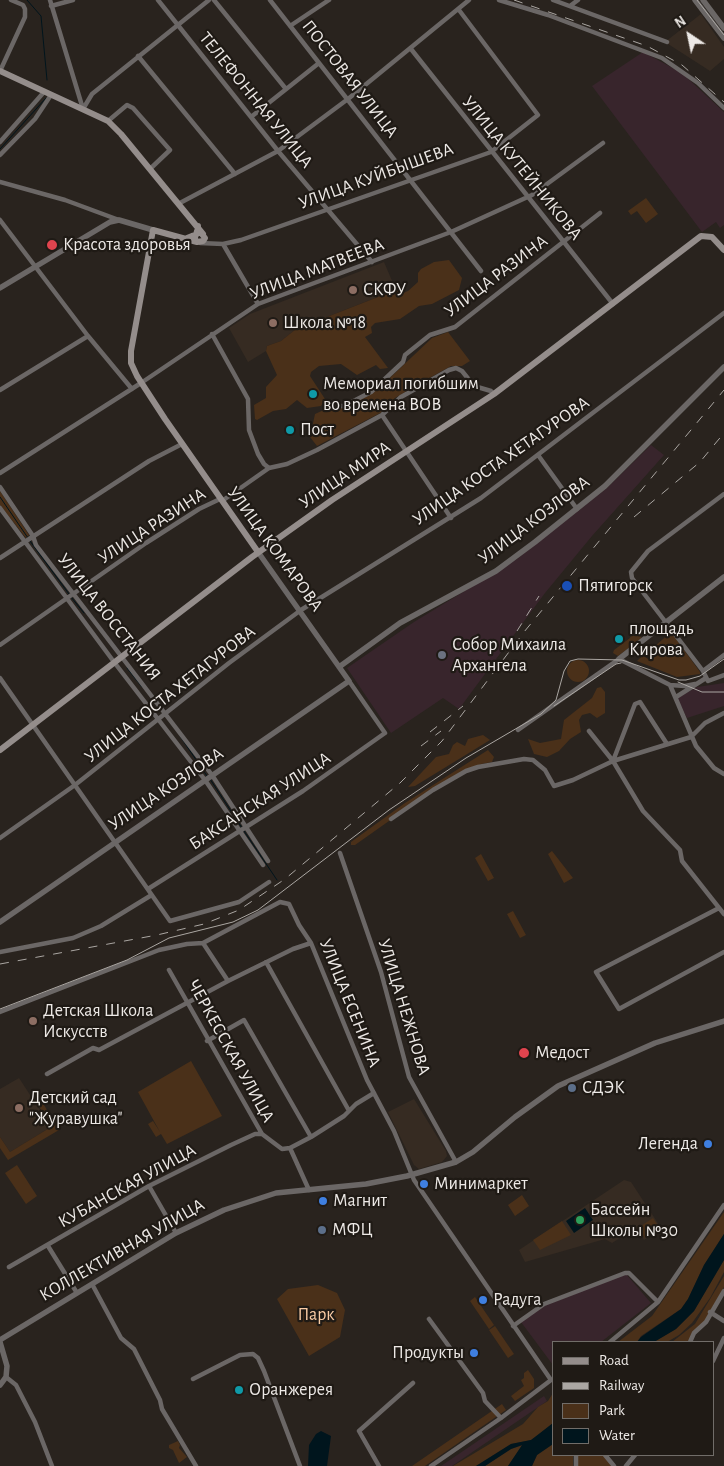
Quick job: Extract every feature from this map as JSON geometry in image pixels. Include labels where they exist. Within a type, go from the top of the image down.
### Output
[{"type":"main road","points":[[0,71],[108,121],[198,226],[200,238]]},
{"type":"main road","name":"УЛИЦА КУЙБЫШЕВА","points":[[153,230],[183,238],[200,238]]},
{"type":"main road","name":"УЛИЦА КОМАРОВА","points":[[153,230],[131,351],[132,368],[182,444],[258,552]]},
{"type":"main road","name":"УЛИЦА МИРА","points":[[0,750],[258,552],[332,500],[494,394],[701,236],[712,237],[724,250]]},
{"type":"street","points":[[0,71],[25,17],[23,5],[11,0]]},
{"type":"street","points":[[50,0],[82,109]]},
{"type":"street","points":[[51,6],[74,0]]},
{"type":"street","name":"ТЕЛЕФОННАЯ УЛИЦА","points":[[158,0],[278,151],[372,262]]},
{"type":"street","points":[[82,109],[92,94],[209,0]]},
{"type":"street","points":[[214,0],[286,89]]},
{"type":"street","name":"ПОСТОВАЯ УЛИЦА","points":[[270,0],[481,271]]},
{"type":"street","points":[[290,26],[329,0]]},
{"type":"street","points":[[178,204],[278,151],[348,99],[469,0]]},
{"type":"street","points":[[499,0],[555,17],[662,58],[698,83],[724,108]]},
{"type":"street","points":[[553,0],[667,42]]},
{"type":"street","points":[[570,6],[578,0]]},
{"type":"street","points":[[696,0],[724,38]]},
{"type":"street","points":[[703,0],[724,28]]},
{"type":"street","name":"УЛИЦА КУЙБЫШЕВА","points":[[200,238],[222,244],[241,240],[491,152],[538,115],[459,10]]},
{"type":"street","name":"УЛИЦА КУТЕЙНИКОВА","points":[[411,49],[613,304]]},
{"type":"street","points":[[138,56],[235,174]]},
{"type":"street","points":[[251,117],[319,63]]},
{"type":"street","points":[[0,142],[44,92]]},
{"type":"street","points":[[0,155],[35,119],[52,95]]},
{"type":"street","points":[[108,121],[127,105],[133,108],[170,150],[150,169]]},
{"type":"street","name":"УЛИЦА МАТВЕЕВА","points":[[0,472],[132,389],[258,304],[451,232],[527,197],[602,143]]},
{"type":"street","points":[[0,182],[65,200],[119,220],[153,230]]},
{"type":"street","name":"УЛИЦА РАЗИНА","points":[[336,406],[344,406],[371,392],[404,362],[405,355],[430,335],[454,327],[600,213]]},
{"type":"street","points":[[0,220],[88,336],[132,389]]},
{"type":"street","points":[[0,288],[101,226],[119,220]]},
{"type":"street","name":"УЛИЦА КУЙБЫШЕВА","points":[[200,238],[214,243]]},
{"type":"street","points":[[222,244],[258,304]]},
{"type":"street","name":"УЛИЦА КОСТА ХЕТАГУРОВА","points":[[0,838],[75,785],[228,663],[301,610],[451,518],[538,455],[724,313]]},
{"type":"street","points":[[212,334],[248,399],[249,430],[258,454],[269,468]]},
{"type":"street","points":[[0,390],[88,336]]},
{"type":"street","name":"УЛИЦА КОЗЛОВА","points":[[339,667],[400,623],[496,571],[577,509],[605,486],[724,367]]},
{"type":"street","name":"УЛИЦА РАЗИНА","points":[[0,646],[199,508],[221,500],[269,468],[287,464],[317,450],[382,415],[401,397],[448,370],[456,368],[462,371],[474,386],[491,391],[494,394]]},
{"type":"street","points":[[382,415],[451,518]]},
{"type":"street","points":[[0,558],[150,461],[182,444]]},
{"type":"street","points":[[538,455],[577,509]]},
{"type":"street","name":"УЛИЦА ВОССТАНИЯ","points":[[0,487],[30,539],[114,662],[163,716],[209,778]]},
{"type":"street","points":[[707,680],[705,669],[666,622],[631,575],[633,568],[648,551],[724,494]]},
{"type":"street","name":"УЛИЦА ВОССТАНИЯ","points":[[0,508],[36,545],[70,597],[122,656],[209,778],[263,865]]},
{"type":"street","name":"УЛИЦА КОМАРОВА","points":[[258,552],[301,610],[385,733]]},
{"type":"street","points":[[518,730],[619,659],[724,577]]},
{"type":"street","points":[[705,669],[724,655]]},
{"type":"street","points":[[619,659],[670,684],[685,686],[724,675]]},
{"type":"street","points":[[0,678],[148,889],[150,896],[170,921],[239,902],[269,882]]},
{"type":"street","name":"УЛИЦА КОЗЛОВА","points":[[0,922],[349,680]]},
{"type":"street","points":[[670,684],[692,737],[704,757],[724,774]]},
{"type":"street","points":[[676,697],[695,684]]},
{"type":"street","points":[[613,761],[635,704],[640,702],[667,744]]},
{"type":"street","points":[[391,819],[433,790],[466,771],[478,767],[524,759],[533,760],[545,770],[554,786],[613,761],[692,737],[705,724],[724,713]]},
{"type":"street","points":[[589,731],[613,761],[643,811],[680,850],[682,861],[724,914]]},
{"type":"street","name":"БАКСАНСКАЯ УЛИЦА","points":[[148,889],[303,792],[385,733]]},
{"type":"street","name":"УЛИЦА ВОССТАНИЯ","points":[[243,830],[268,861]]},
{"type":"street","name":"УЛИЦА НЕЖНОВА","points":[[340,853],[381,972],[409,1077],[456,1162]]},
{"type":"street","points":[[0,952],[73,938],[100,926],[150,896]]},
{"type":"street","name":"УЛИЦА ЕСЕНИНА","points":[[203,943],[276,904],[284,902],[289,904],[299,925],[311,943],[374,1093]]},
{"type":"street","points":[[724,902],[719,907],[596,972],[618,1008],[621,1008],[724,952]]},
{"type":"street","points":[[0,1012],[159,950],[187,944],[203,943],[228,981]]},
{"type":"street","points":[[47,1074],[93,1048],[99,1050],[266,962],[311,943]]},
{"type":"street","points":[[266,962],[348,1109]]},
{"type":"street","name":"ЧЕРКЕССКАЯ УЛИЦА","points":[[169,970],[207,1041],[262,1134],[282,1149],[290,1148]]},
{"type":"street","points":[[207,1041],[244,1020],[311,1137]]},
{"type":"street","points":[[456,1162],[558,1086],[655,1043],[724,1021]]},
{"type":"street","points":[[309,1190],[290,1148],[344,1116],[348,1109],[374,1093],[394,1131],[412,1174],[513,1326],[552,1380],[431,1466]]},
{"type":"street","name":"КУБАНСКАЯ УЛИЦА","points":[[9,1268],[149,1186],[231,1145],[255,1134],[262,1134]]},
{"type":"street","name":"КОЛЛЕКТИВНАЯ УЛИЦА","points":[[6,1377],[7,1366],[0,1341],[176,1233],[224,1210],[276,1192],[366,1184],[456,1162]]},
{"type":"street","points":[[149,1186],[176,1233]]},
{"type":"street","points":[[611,1341],[658,1302],[724,1204]]},
{"type":"street","points":[[48,1246],[77,1294]]},
{"type":"street","points":[[513,1326],[544,1304],[625,1272],[629,1273],[658,1302]]},
{"type":"street","points":[[92,1284],[122,1338],[134,1349],[160,1400],[162,1409],[196,1466]]},
{"type":"street","points":[[691,1341],[724,1291]]},
{"type":"street","points":[[710,1312],[724,1321]]},
{"type":"street","points":[[429,1319],[483,1393],[485,1401],[501,1418]]},
{"type":"street","points":[[714,1359],[724,1338]]},
{"type":"street","points":[[193,1379],[240,1355],[253,1354],[258,1358],[300,1466]]},
{"type":"street","points":[[0,1385],[6,1377],[16,1385],[35,1422],[52,1466]]},
{"type":"street","points":[[379,1466],[359,1431],[413,1383]]},
{"type":"street","points":[[606,1456],[614,1466]]},
{"type":"street","points":[[626,1466],[634,1456]]},
{"type":"shaded area","points":[[701,14],[724,47],[724,59],[710,71],[665,42]]},
{"type":"shaded area","points":[[643,52],[682,73],[724,112],[724,225],[720,228],[716,222],[702,232],[592,86]]},
{"type":"shaded area","points":[[384,262],[396,290],[296,329],[281,341],[267,346],[266,351],[248,362],[229,328],[250,314]]},
{"type":"shaded area","points":[[651,445],[664,455],[592,536],[545,593],[459,709],[443,698],[391,733],[347,668],[414,622],[517,559],[607,488]]},
{"type":"shaded area","points":[[724,683],[724,706],[687,718],[677,698],[697,687]]},
{"type":"shaded area","name":"Детский сад \"Журавушка\"","points":[[19,1078],[51,1127],[10,1152],[0,1137],[0,1089]]},
{"type":"shaded area","points":[[414,1099],[446,1151],[447,1156],[442,1162],[419,1169],[414,1165],[388,1112]]},
{"type":"shaded area","points":[[624,1180],[631,1182],[661,1228],[644,1240],[636,1228],[612,1243],[605,1239],[525,1262],[519,1250]]},
{"type":"shaded area","points":[[626,1274],[651,1303],[602,1341],[552,1341],[552,1364],[521,1322],[546,1305]]},
{"type":"shaded area","points":[[544,1396],[547,1401],[452,1466],[441,1466]]},
{"type":"green space","points":[[646,198],[658,214],[646,223],[637,211],[631,215],[628,211]]},
{"type":"green space","points":[[449,260],[462,278],[459,290],[432,304],[419,306],[400,319],[375,323],[371,327],[372,333],[365,337],[388,368],[380,369],[376,365],[357,375],[341,364],[319,366],[311,372],[310,376],[325,399],[321,406],[307,408],[297,400],[286,409],[273,411],[257,420],[255,419],[254,405],[266,398],[266,387],[277,375],[266,351],[267,346],[281,341],[296,329],[396,290],[403,293],[408,291],[418,282],[418,273],[421,269],[434,262]]},
{"type":"green space","points":[[448,332],[470,361],[462,366],[451,366],[415,386],[395,398],[382,412],[317,446],[310,437],[315,414],[328,408],[350,406],[377,390],[432,338]]},
{"type":"green space","points":[[0,491],[29,535],[26,538],[0,505]]},
{"type":"green space","points":[[671,632],[700,674],[677,677],[637,661],[643,655],[648,659],[654,658],[657,652],[654,647]]},
{"type":"green space","points":[[632,633],[636,633],[642,638],[618,656],[613,653],[614,650],[630,638]]},
{"type":"green space","points":[[578,660],[586,663],[589,671],[586,679],[578,682],[570,679],[567,671],[570,663]]},
{"type":"green space","points":[[601,687],[605,692],[605,713],[597,718],[590,713],[582,715],[579,720],[581,732],[570,739],[559,751],[547,757],[534,754],[528,739],[540,743],[561,739],[564,720],[592,698],[597,688]]},
{"type":"green space","points":[[483,735],[490,740],[415,786],[408,787],[436,757],[449,754],[453,745],[457,742],[465,746],[468,739]]},
{"type":"green space","points":[[488,750],[494,757],[492,762],[481,764],[440,785],[355,845],[351,845],[351,842],[405,803]]},
{"type":"green space","points":[[552,851],[573,878],[564,883],[548,854]]},
{"type":"green space","points":[[481,854],[494,878],[488,881],[475,858]]},
{"type":"green space","points":[[513,911],[526,935],[520,938],[507,914]]},
{"type":"green space","points":[[191,1061],[222,1116],[167,1144],[161,1134],[156,1137],[148,1124],[153,1121],[160,1132],[138,1092]]},
{"type":"green space","points":[[38,1095],[59,1130],[8,1160],[0,1148],[0,1137],[10,1152],[51,1127],[34,1098]]},
{"type":"green space","points":[[17,1165],[37,1196],[26,1204],[5,1173]]},
{"type":"green space","points":[[522,1195],[529,1206],[515,1216],[508,1205]]},
{"type":"green space","points":[[724,1212],[724,1234],[704,1265],[688,1299],[681,1309],[641,1336],[638,1341],[619,1341],[652,1316]]},
{"type":"green space","points":[[653,1218],[660,1229],[645,1238],[638,1228]]},
{"type":"green space","points":[[562,1221],[571,1235],[540,1250],[533,1240]]},
{"type":"green space","points":[[724,1260],[724,1272],[710,1298],[692,1323],[679,1335],[669,1341],[656,1341],[676,1329],[694,1311]]},
{"type":"green space","points":[[724,1276],[724,1287],[703,1324],[688,1341],[673,1341],[695,1324]]},
{"type":"green space","name":"Парк","points":[[318,1285],[337,1293],[345,1310],[340,1337],[309,1356],[277,1299],[288,1289]]},
{"type":"green space","points":[[475,1297],[494,1325],[489,1329],[470,1301]]},
{"type":"green space","points":[[495,1326],[514,1354],[508,1358],[489,1330]]},
{"type":"green space","points":[[528,1370],[534,1379],[534,1388],[515,1401],[511,1396],[524,1386],[521,1380],[524,1378],[524,1373]]},
{"type":"green space","points":[[552,1395],[552,1424],[539,1435],[531,1440],[511,1444],[476,1466],[453,1466],[523,1424],[538,1407],[548,1401]]},
{"type":"green space","points":[[502,1404],[506,1410],[425,1466],[412,1466]]},
{"type":"green space","points":[[178,1441],[179,1448],[187,1457],[179,1463],[173,1450],[169,1448],[169,1445]]},
{"type":"green space","points":[[523,1445],[508,1466],[485,1466],[511,1449]]},
{"type":"green space","points":[[552,1445],[552,1456],[573,1456],[573,1466],[532,1466],[537,1455]]},
{"type":"green space","points":[[578,1456],[605,1456],[612,1466],[578,1466]]},
{"type":"water","name":"Бассейн Школы №30","points":[[585,1208],[593,1220],[574,1233],[566,1221]]},
{"type":"water","points":[[724,1234],[724,1260],[694,1311],[676,1329],[656,1341],[638,1341],[681,1309],[688,1299],[704,1265]]},
{"type":"water","points":[[552,1424],[552,1445],[537,1455],[532,1466],[508,1466],[522,1445],[511,1449],[485,1466],[476,1466],[511,1444],[531,1440]]},
{"type":"water","points":[[321,1431],[331,1436],[327,1466],[308,1466],[309,1445],[316,1434]]},
{"type":"waterway","points":[[27,0],[41,16],[47,80]]},
{"type":"waterway","points":[[0,149],[46,98]]},
{"type":"waterway","points":[[0,497],[28,538]]},
{"type":"waterway","points":[[30,541],[69,594]]},
{"type":"waterway","points":[[71,597],[84,613]]},
{"type":"waterway","points":[[127,668],[142,687]]},
{"type":"waterway","points":[[180,736],[207,776]]},
{"type":"waterway","points":[[210,779],[242,828]]},
{"type":"waterway","points":[[244,831],[277,880]]},
{"type":"tram line","points":[[697,0],[724,35]]},
{"type":"tram line","points":[[0,1009],[127,960],[169,938],[233,922],[258,910],[389,810],[466,758],[541,714],[556,700],[564,671],[570,661],[578,659],[622,660],[679,680],[686,680],[700,676],[724,659]]},
{"type":"tram line","points":[[554,706],[616,664],[621,663]]},
{"type":"tram line","points":[[678,682],[702,692],[724,692]]},
{"type":"railway","points":[[514,0],[647,46],[682,65],[724,102]]},
{"type":"railway","points":[[0,964],[157,935],[204,924],[239,910],[285,879],[400,783],[442,741],[524,632],[724,390]]},
{"type":"railway","points":[[634,517],[700,462],[724,433]]},
{"type":"railway","points":[[517,631],[539,596]]},
{"type":"railway","points":[[430,732],[463,706]]},
{"type":"railway","points":[[421,746],[441,731]]},
{"type":"place","name":"Красота здоровья","points":[[52,245]]},
{"type":"place","name":"СКФУ","points":[[353,290]]},
{"type":"place","name":"Школа №18","points":[[273,323]]},
{"type":"place","name":"Мемориал погибшим во времена ВОВ","points":[[313,394]]},
{"type":"place","name":"Пост","points":[[290,430]]},
{"type":"place","name":"Пятигорск","points":[[567,586]]},
{"type":"place","name":"площадь Кирова","points":[[619,639]]},
{"type":"place","name":"Собор Михаила Архангела","points":[[442,655]]},
{"type":"place","name":"Детская Школа Искусств","points":[[33,1021]]},
{"type":"place","name":"Медост","points":[[524,1053]]},
{"type":"place","name":"СДЭК","points":[[572,1088]]},
{"type":"place","name":"Детский сад \"Журавушка\"","points":[[19,1108]]},
{"type":"place","name":"Легенда","points":[[708,1144]]},
{"type":"place","name":"Минимаркет","points":[[424,1184]]},
{"type":"place","name":"Магнит","points":[[323,1201]]},
{"type":"place","name":"Бассейн Школы №30","points":[[580,1220]]},
{"type":"place","name":"МФЦ","points":[[322,1230]]},
{"type":"place","name":"Радуга","points":[[483,1300]]},
{"type":"place","name":"Продукты","points":[[474,1353]]},
{"type":"place","name":"Оранжерея","points":[[239,1390]]}]
